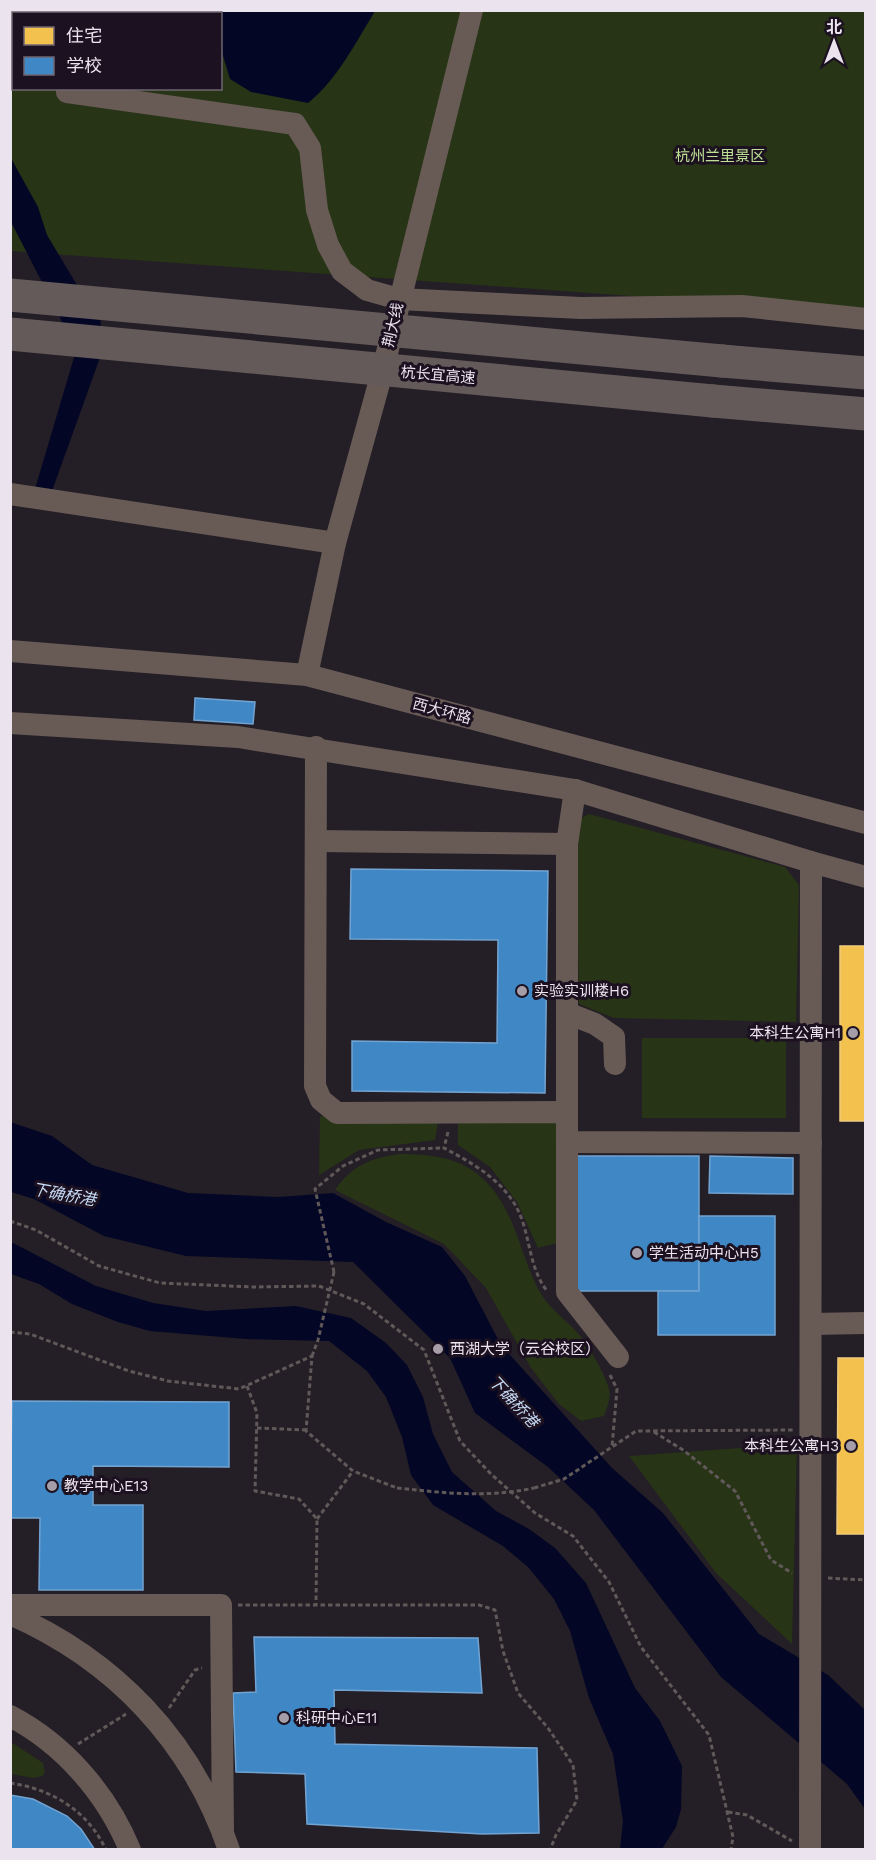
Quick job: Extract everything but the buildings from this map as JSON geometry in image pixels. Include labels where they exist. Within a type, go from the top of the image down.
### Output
[{"type":"highway","points":[[10,295],[866,373]]},
{"type":"highway","name":"杭长宜高速","points":[[10,334],[866,414]]},
{"type":"street","name":"荆大线","points":[[307,675],[335,543],[383,369],[472,10]]},
{"type":"street","points":[[67,92],[295,124],[310,148],[317,210],[328,245],[342,271],[367,290],[399,299],[581,308],[742,306],[866,319]]},
{"type":"street","points":[[10,494],[335,543]]},
{"type":"street","name":"西大环路","points":[[10,651],[307,675],[866,823]]},
{"type":"street","points":[[10,723],[238,737],[316,747],[575,790],[866,877]]},
{"type":"street","points":[[316,747],[315,1086],[321,1100],[337,1113],[567,1112]]},
{"type":"street","points":[[575,790],[567,844],[567,1292],[613,1364]]},
{"type":"street","points":[[316,841],[567,844]]},
{"type":"street","points":[[804,1847],[810,1800],[811,862]]},
{"type":"street","points":[[567,1013],[595,1024],[614,1037],[615,1064]]},
{"type":"street","points":[[567,1142],[811,1143]]},
{"type":"street","points":[[811,1324],[866,1323]]},
{"type":"street","points":[[10,1605],[221,1605],[226,1841]]},
{"type":"street","points":[[10,1614],[53,1635],[88,1656],[143,1704],[160,1722],[193,1770],[226,1841]]},
{"type":"street","points":[[10,1716],[63,1754],[90,1783],[109,1808],[130,1850]]},
{"type":"path","points":[[444,1148],[453,1112]]},
{"type":"path","points":[[306,1431],[312,1356],[318,1341],[334,1272],[315,1190],[344,1166],[378,1150],[444,1148],[482,1168],[516,1205],[524,1225],[537,1277],[553,1299]]},
{"type":"path","points":[[10,1221],[36,1230],[99,1266],[160,1283],[255,1287],[319,1286],[364,1304],[424,1350],[460,1441],[491,1474],[535,1513],[573,1536],[609,1582],[641,1647],[710,1735],[733,1837],[730,1850]]},
{"type":"path","points":[[10,1332],[30,1334],[129,1371],[168,1381],[239,1389],[312,1356]]},
{"type":"path","points":[[612,1447],[617,1389],[613,1364]]},
{"type":"path","points":[[247,1386],[257,1413],[255,1491],[299,1499],[317,1519]]},
{"type":"path","points":[[257,1428],[306,1431],[353,1471],[397,1488],[459,1495],[502,1495],[564,1479],[636,1431],[810,1430]]},
{"type":"path","points":[[652,1431],[683,1450],[735,1491],[771,1560],[787,1572],[810,1584],[866,1580]]},
{"type":"path","points":[[316,1604],[317,1519],[353,1471]]},
{"type":"path","points":[[221,1605],[479,1605],[495,1610],[503,1651],[518,1693],[548,1728],[573,1765],[577,1800],[556,1835],[550,1850]]},
{"type":"path","points":[[160,1722],[195,1670],[222,1660]]},
{"type":"path","points":[[63,1754],[143,1704]]},
{"type":"path","points":[[10,1783],[42,1790],[72,1807],[96,1832],[106,1850]]},
{"type":"path","points":[[728,1812],[747,1815],[804,1847]]},
{"type":"green space","name":"杭州兰里景区","points":[[10,11],[865,11],[865,313],[11,251]]},
{"type":"green space","points":[[589,814],[785,867],[799,885],[796,1022],[614,1018],[579,1004],[576,821]]},
{"type":"green space","points":[[642,1038],[786,1038],[786,1118],[642,1118]]},
{"type":"green space","points":[[320,1116],[438,1122],[435,1140],[359,1150],[319,1175]]},
{"type":"green space","points":[[458,1122],[557,1123],[557,1243],[538,1248],[517,1202],[490,1167],[458,1145]]},
{"type":"green space","points":[[400,1154],[433,1156],[453,1161],[472,1170],[493,1189],[510,1217],[541,1294],[581,1337],[600,1367],[610,1394],[604,1416],[581,1421],[559,1404],[531,1368],[486,1288],[444,1244],[335,1190],[348,1174],[363,1164]]},
{"type":"green space","points":[[797,1444],[792,1644],[716,1573],[629,1456]]},
{"type":"green space","points":[[11,1742],[43,1763],[45,1773],[42,1776],[33,1778],[11,1774]]},
{"type":"water","points":[[214,10],[375,11],[337,72],[308,103],[251,92],[230,79],[222,52],[222,12]]},
{"type":"water","points":[[10,106],[11,158],[38,207],[47,235],[77,285],[100,311],[102,352],[52,491],[35,489],[75,354],[59,315],[11,222]]},
{"type":"water","name":"下确桥港","points":[[10,1122],[52,1136],[92,1165],[188,1193],[278,1197],[333,1193],[386,1222],[442,1247],[465,1276],[501,1345],[612,1468],[663,1513],[759,1634],[828,1675],[865,1710],[865,1809],[847,1784],[721,1677],[594,1510],[548,1467],[475,1413],[450,1358],[353,1262],[186,1256],[104,1236],[34,1199],[11,1192]]},
{"type":"water","points":[[11,1242],[96,1286],[153,1303],[206,1311],[296,1306],[351,1318],[386,1343],[407,1365],[423,1397],[433,1434],[452,1472],[496,1511],[529,1529],[555,1548],[586,1583],[635,1688],[660,1721],[682,1766],[681,1809],[676,1827],[662,1849],[620,1849],[623,1821],[613,1754],[589,1698],[570,1631],[554,1599],[528,1567],[503,1546],[433,1505],[411,1475],[402,1437],[386,1397],[367,1371],[329,1341],[246,1339],[150,1331],[118,1322],[72,1304],[39,1284],[11,1274]]},
{"type":"place","name":"实验实训楼H6","points":[[522,991]]},
{"type":"place","name":"本科生公寓H1","points":[[853,1033]]},
{"type":"place","name":"学生活动中心H5","points":[[637,1253]]},
{"type":"place","name":"西湖大学（云谷校区）","points":[[438,1349]]},
{"type":"place","name":"本科生公寓H3","points":[[851,1446]]},
{"type":"place","name":"教学中心E13","points":[[52,1486]]},
{"type":"place","name":"科研中心E11","points":[[284,1718]]}]
